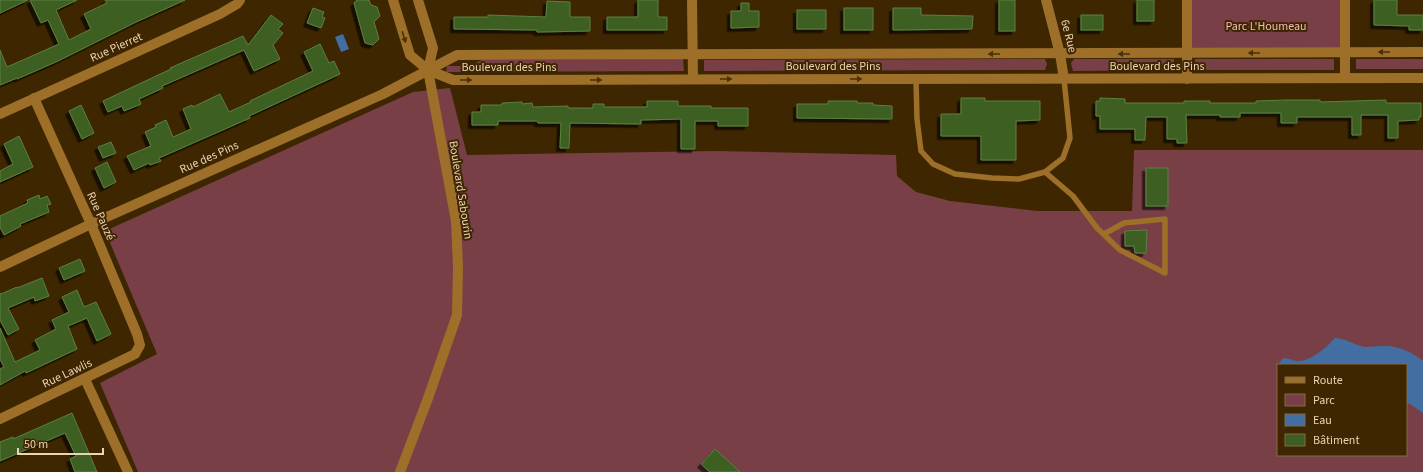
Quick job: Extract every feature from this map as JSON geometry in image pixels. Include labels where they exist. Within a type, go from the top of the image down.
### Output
[{"type":"street","name":"Rue Pierret","points":[[0,114],[220,14],[237,4],[240,0]]},
{"type":"street","points":[[393,0],[410,55],[428,70]]},
{"type":"street","name":"Boulevard Sabourin","points":[[400,472],[427,402],[456,314],[458,267],[456,221],[428,70],[433,48],[418,0]]},
{"type":"street","points":[[692,0],[693,79]]},
{"type":"street","name":"6e Rue","points":[[1046,0],[1060,54],[1064,79]]},
{"type":"street","points":[[1187,0],[1187,79]]},
{"type":"street","points":[[1345,0],[1345,78]]},
{"type":"street","name":"Boulevard des Pins","points":[[428,70],[457,55],[1186,54],[1423,52]]},
{"type":"street","name":"Boulevard des Pins","points":[[428,70],[453,80],[1423,78]]},
{"type":"street","name":"Rue des Pins","points":[[0,267],[91,224],[383,94],[428,70]]},
{"type":"street","name":"Rue Pauzé","points":[[34,98],[91,224],[137,334],[140,345]]},
{"type":"street","name":"Rue Lawlis","points":[[0,419],[135,354],[140,345]]},
{"type":"street","points":[[85,379],[128,472]]},
{"type":"lane","points":[[916,79],[917,119],[921,151],[934,164],[955,174],[1019,179],[1045,172],[1063,158],[1070,138],[1064,79]]},
{"type":"lane","points":[[1045,172],[1073,196],[1097,228],[1120,250],[1165,273],[1165,219],[1124,223],[1104,234]]},
{"type":"green space","name":"Parc L'Houmeau","points":[[1187,0],[1345,0],[1345,53],[1186,53]]},
{"type":"green space","points":[[683,59],[684,71],[446,72],[447,66],[469,66],[482,60]]},
{"type":"green space","points":[[1045,59],[1047,64],[1045,70],[704,71],[704,60]]},
{"type":"green space","points":[[1074,59],[1174,59],[1174,70],[1073,71],[1071,63]]},
{"type":"green space","points":[[1195,59],[1334,59],[1334,70],[1195,70]]},
{"type":"green space","points":[[1356,59],[1423,59],[1423,69],[1356,69]]},
{"type":"green space","points":[[450,88],[467,155],[717,151],[896,155],[897,176],[916,192],[950,201],[1037,211],[1132,211],[1134,150],[1423,150],[1423,472],[138,472],[100,383],[157,354],[105,231],[413,92]]},
{"type":"water","points":[[343,34],[349,49],[341,52],[335,37]]},
{"type":"water","points":[[1335,338],[1365,347],[1388,346],[1409,352],[1423,361],[1423,413],[1407,403],[1407,364],[1279,364],[1283,358],[1302,361],[1317,354]]},
{"type":"building","points":[[0,0],[28,0],[0,13]]},
{"type":"building","points":[[30,0],[77,0],[56,10],[69,40],[91,29],[84,14],[107,3],[105,0],[185,0],[134,23],[58,61],[0,85],[0,50],[7,67],[59,44],[48,20],[41,23]]},
{"type":"building","points":[[357,0],[369,0],[371,5],[377,7],[380,16],[374,22],[379,39],[373,45],[365,43],[354,3]]},
{"type":"building","points":[[638,0],[658,0],[658,17],[667,17],[667,30],[607,30],[607,17],[638,17]]},
{"type":"building","points":[[999,0],[1015,0],[1015,31],[999,31]]},
{"type":"building","points":[[1137,0],[1154,0],[1154,21],[1137,21]]},
{"type":"building","points":[[1374,0],[1397,0],[1397,15],[1423,15],[1423,30],[1409,30],[1409,26],[1374,25]]},
{"type":"building","points":[[547,1],[570,2],[570,17],[590,17],[590,31],[537,32],[537,30],[454,29],[454,17],[488,17],[488,15],[546,17]]},
{"type":"building","points":[[741,3],[749,3],[749,11],[759,11],[759,27],[731,28],[731,11],[741,11]]},
{"type":"building","points":[[313,8],[324,12],[322,17],[325,18],[321,28],[307,23]]},
{"type":"building","points":[[844,8],[873,8],[873,30],[844,30]]},
{"type":"building","points":[[893,8],[921,8],[921,15],[973,16],[972,29],[893,30]]},
{"type":"building","points":[[797,10],[826,10],[826,29],[797,29]]},
{"type":"building","points":[[271,15],[283,24],[278,29],[283,33],[273,45],[280,59],[254,71],[244,50],[162,86],[163,88],[139,99],[141,104],[124,111],[122,106],[108,112],[103,101],[171,69],[170,68],[243,36],[248,45]]},
{"type":"building","points":[[1081,15],[1103,15],[1103,30],[1081,30]]},
{"type":"building","points":[[320,44],[329,63],[334,61],[340,74],[249,116],[250,118],[159,158],[161,161],[150,165],[149,163],[134,170],[127,156],[151,146],[145,132],[156,127],[155,125],[166,120],[173,137],[191,129],[183,109],[192,105],[193,107],[220,94],[229,112],[251,102],[250,101],[313,71],[304,52]]},
{"type":"building","points":[[961,98],[985,98],[985,101],[1040,101],[1040,120],[1016,121],[1016,160],[981,160],[981,136],[941,136],[941,114],[961,114]]},
{"type":"building","points":[[1100,98],[1125,99],[1125,103],[1184,103],[1184,101],[1210,101],[1210,103],[1256,103],[1256,101],[1287,100],[1320,100],[1320,102],[1386,100],[1386,103],[1421,103],[1421,117],[1419,117],[1419,120],[1398,121],[1398,138],[1388,138],[1388,115],[1361,115],[1361,135],[1352,135],[1352,117],[1297,117],[1297,123],[1281,123],[1281,113],[1240,113],[1240,117],[1220,117],[1220,115],[1186,115],[1187,143],[1177,143],[1177,139],[1167,139],[1167,117],[1146,117],[1145,140],[1135,140],[1135,129],[1100,129],[1100,116],[1096,116],[1096,101],[1100,101]]},
{"type":"building","points":[[647,101],[678,101],[678,106],[748,108],[748,126],[718,126],[718,121],[695,121],[695,149],[681,149],[681,119],[641,120],[641,124],[570,123],[569,148],[560,148],[561,123],[538,123],[537,121],[498,121],[498,125],[472,125],[472,112],[481,112],[481,105],[502,105],[502,103],[522,102],[522,104],[532,103],[533,107],[568,106],[568,108],[593,108],[593,104],[604,104],[604,107],[647,107]]},
{"type":"building","points":[[828,101],[857,101],[857,103],[873,103],[873,105],[892,106],[892,119],[797,118],[797,104],[828,104]]},
{"type":"building","points":[[81,105],[94,133],[82,139],[69,111]]},
{"type":"building","points":[[19,136],[33,167],[0,182],[0,171],[13,164],[4,144]]},
{"type":"building","points":[[111,142],[116,153],[103,158],[98,147]]},
{"type":"building","points":[[107,162],[116,182],[104,188],[95,168]]},
{"type":"building","points":[[1146,168],[1168,168],[1168,206],[1146,206]]},
{"type":"building","points":[[39,195],[40,199],[47,196],[51,204],[47,205],[49,212],[20,224],[21,226],[4,235],[0,227],[0,216],[28,203],[27,200]]},
{"type":"building","points":[[1147,230],[1146,253],[1135,253],[1134,246],[1125,246],[1125,231]]},
{"type":"building","points":[[80,259],[85,271],[64,280],[59,268]]},
{"type":"building","points":[[42,278],[49,296],[35,301],[34,297],[8,308],[19,329],[8,335],[0,320],[0,293],[1,294]]},
{"type":"building","points":[[77,290],[84,307],[96,302],[111,334],[97,341],[87,318],[68,326],[77,349],[26,373],[25,371],[0,385],[0,369],[4,367],[0,359],[0,328],[15,362],[40,350],[35,340],[56,329],[52,320],[69,312],[62,297]]},
{"type":"building","points":[[72,413],[97,472],[75,472],[70,459],[76,456],[65,433],[0,461],[0,442],[13,437],[13,439]]},
{"type":"building","points":[[715,449],[740,472],[710,472],[701,464]]}]
